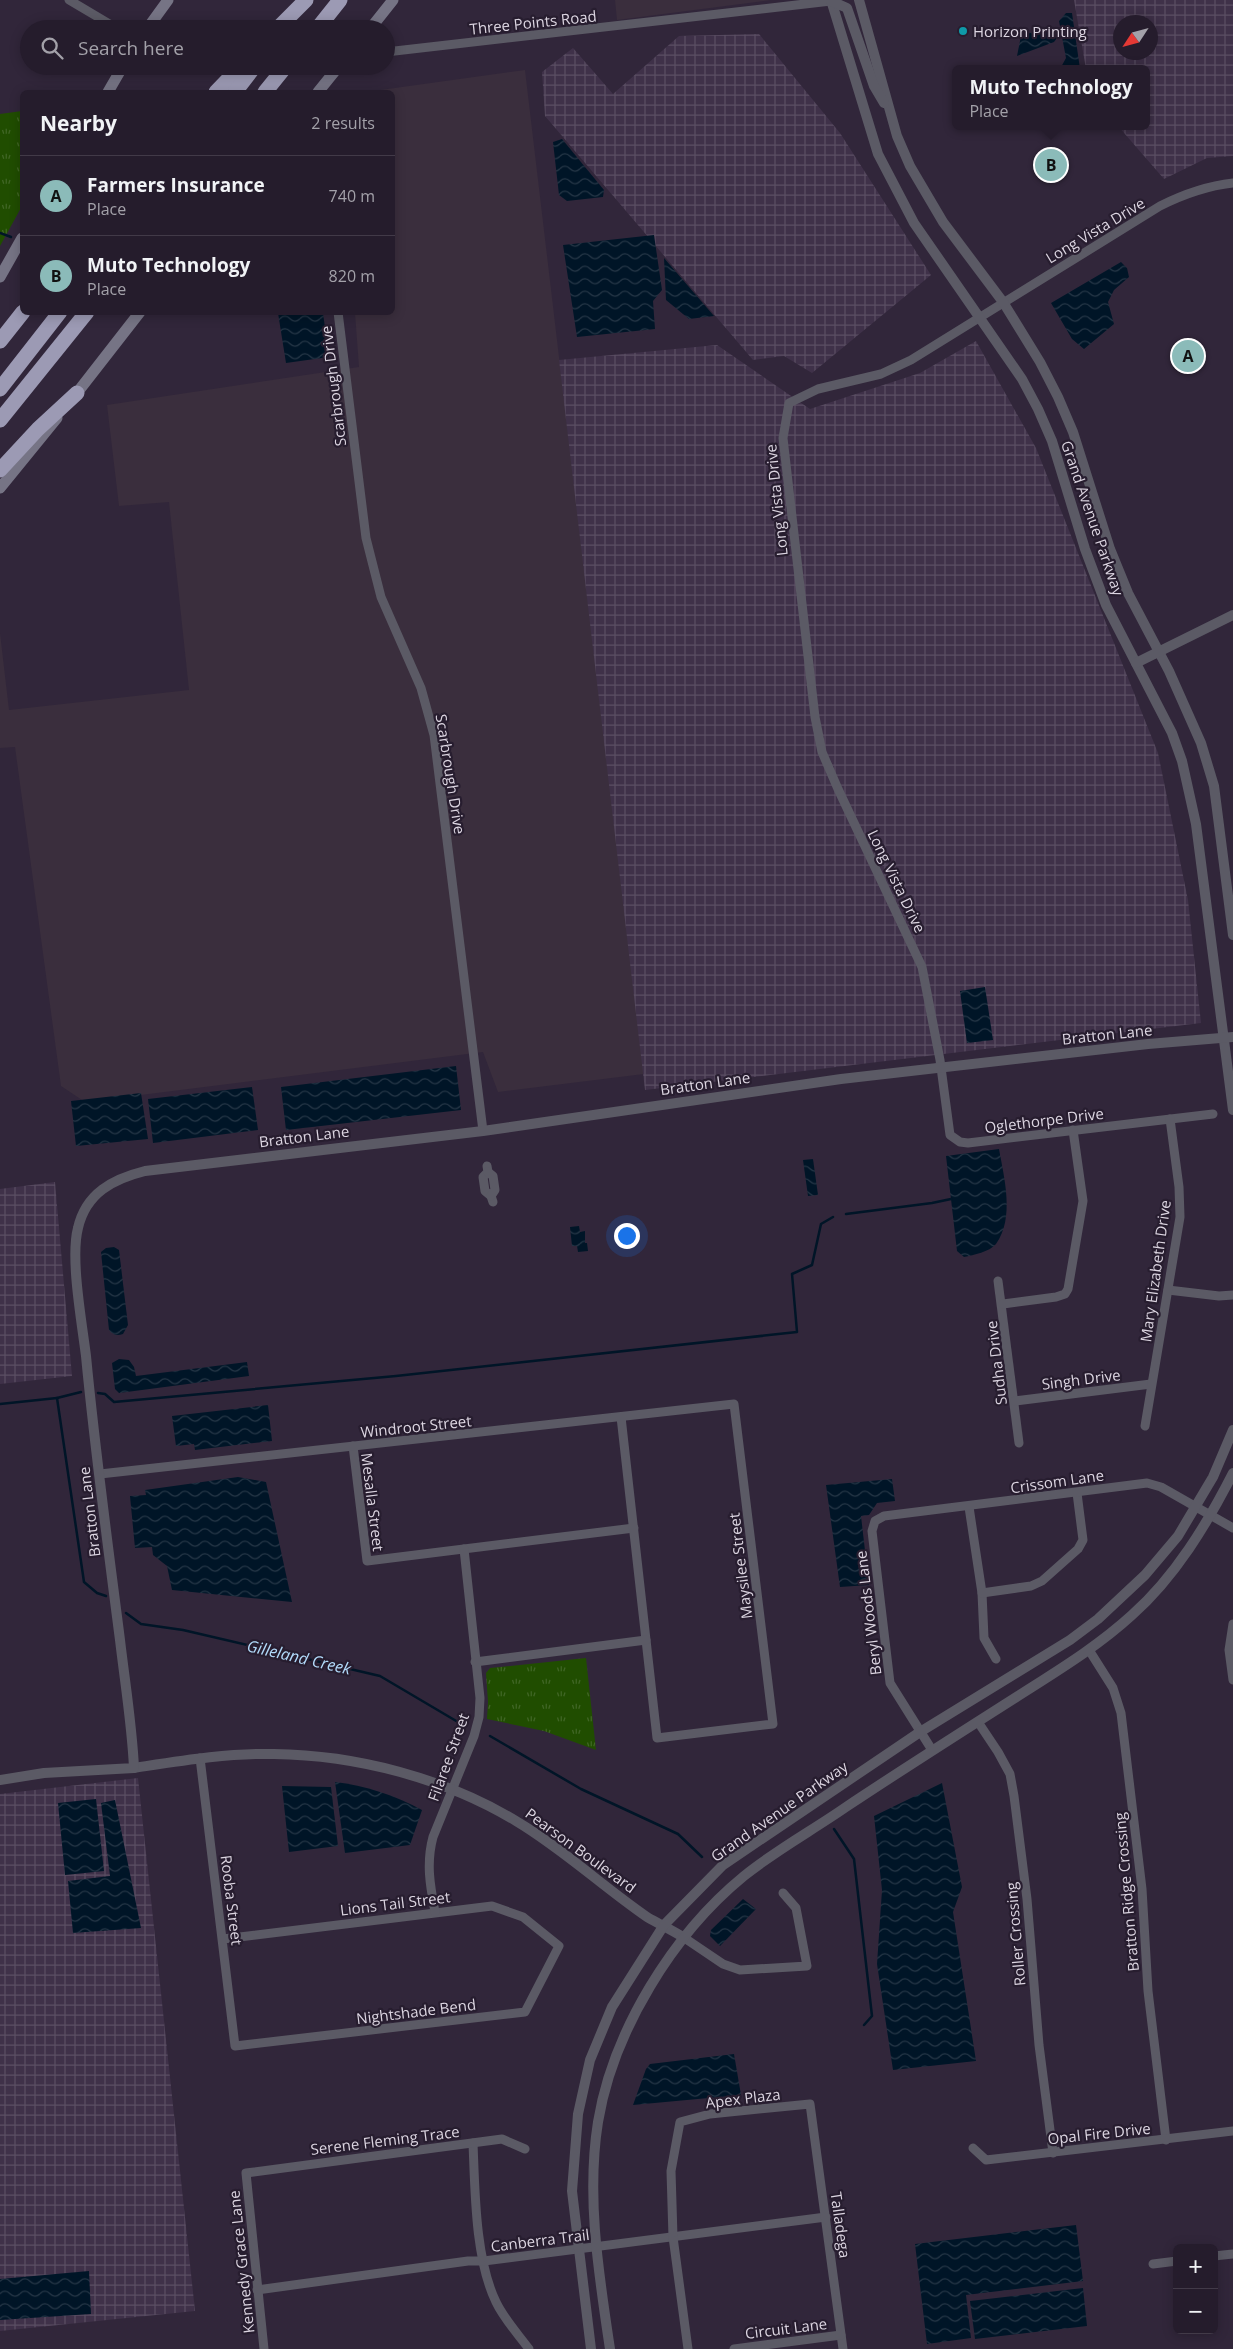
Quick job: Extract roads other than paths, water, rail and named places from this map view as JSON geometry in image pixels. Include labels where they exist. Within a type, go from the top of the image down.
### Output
[{"type":"highway","points":[[287,20],[307,0]]},
{"type":"highway","points":[[293,20],[307,0]]},
{"type":"highway","points":[[324,20],[340,0]]},
{"type":"highway","points":[[218,90],[232,75]]},
{"type":"highway","points":[[236,90],[248,75]]},
{"type":"highway","points":[[267,90],[279,75]]},
{"type":"highway","points":[[0,341],[20,315]]},
{"type":"highway","points":[[0,389],[58,315]]},
{"type":"highway","points":[[0,420],[85,315]]},
{"type":"highway","points":[[0,470],[38,429],[77,393]]},
{"type":"main road","points":[[154,20],[168,0]]},
{"type":"main road","points":[[377,20],[393,0]]},
{"type":"main road","points":[[109,90],[118,75]]},
{"type":"main road","points":[[320,90],[332,75]]},
{"type":"main road","points":[[0,277],[20,242]]},
{"type":"main road","points":[[0,488],[138,315]]},
{"type":"street","points":[[69,0],[103,20]]},
{"type":"street","name":"Grand Avenue Parkway","points":[[859,0],[892,115],[910,166],[943,222],[1003,302],[1040,362],[1058,397],[1073,432],[1110,550],[1128,592],[1159,651],[1201,743],[1214,786],[1233,935]]},
{"type":"street","points":[[831,1],[847,8],[874,86],[892,115]]},
{"type":"street","name":"Grand Avenue Parkway","points":[[831,1],[878,154],[888,176],[914,223],[1022,379],[1038,409],[1052,441],[1096,581],[1106,605],[1172,733],[1182,761],[1190,794],[1229,1037],[1233,1110]]},
{"type":"street","name":"Three Points Road","points":[[395,51],[831,1]]},
{"type":"street","name":"Long Vista Drive","points":[[941,1067],[922,968],[822,752],[813,707],[783,438],[789,403],[818,389],[881,374],[911,360],[1168,202],[1184,194],[1233,183]]},
{"type":"street","name":"Scarbrough Drive","points":[[338,315],[366,538],[381,597],[421,688],[434,735],[483,1131]]},
{"type":"street","points":[[1136,663],[1233,615]]},
{"type":"street","name":"Bratton Lane","points":[[134,1768],[76,1254],[77,1229],[84,1211],[92,1197],[107,1184],[122,1176],[145,1170],[483,1131],[841,1079],[1139,1045],[1229,1037]]},
{"type":"street","name":"Oglethorpe Drive","points":[[941,1067],[948,1129],[953,1139],[968,1143],[1213,1114]]},
{"type":"street","name":"Mary Elizabeth Drive","points":[[1145,1426],[1180,1217],[1179,1187],[1170,1119]]},
{"type":"street","points":[[1003,1304],[1056,1297],[1065,1294],[1068,1289],[1083,1201],[1073,1130]]},
{"type":"street","points":[[487,1169],[483,1177],[485,1191],[492,1199]]},
{"type":"street","name":"Sudha Drive","points":[[998,1281],[1003,1304],[1019,1443]]},
{"type":"street","points":[[1168,1290],[1219,1296],[1233,1295]]},
{"type":"street","name":"Singh Drive","points":[[1015,1401],[1151,1384]]},
{"type":"street","name":"Windroot Street","points":[[100,1474],[734,1404]]},
{"type":"street","name":"Maysilee Street","points":[[646,1640],[657,1738],[773,1724],[734,1404]]},
{"type":"street","points":[[475,1662],[646,1640],[621,1417]]},
{"type":"street","name":"Grand Avenue Parkway","points":[[591,2349],[577,2248],[572,2191],[578,2114],[590,2060],[612,2007],[664,1925],[723,1865],[920,1732],[1070,1640],[1098,1619],[1145,1574],[1178,1536],[1225,1451],[1233,1430]]},
{"type":"street","name":"Mesalla Street","points":[[352,1446],[367,1560],[464,1549]]},
{"type":"street","points":[[610,2349],[596,2247],[594,2178],[598,2122],[614,2062],[638,2008],[659,1972],[683,1937],[715,1902],[746,1874],[932,1750],[1088,1650],[1119,1627],[1156,1591],[1211,1515],[1233,1473]]},
{"type":"street","name":"Crissom Lane","points":[[875,1520],[884,1516],[969,1507],[1147,1483],[1161,1487],[1233,1528]]},
{"type":"street","points":[[982,1593],[1031,1586],[1042,1581],[1078,1549],[1083,1540],[1077,1493]]},
{"type":"street","points":[[969,1507],[982,1593],[984,1638],[996,1659]]},
{"type":"street","name":"Beryl Woods Lane","points":[[875,1520],[872,1532],[890,1683],[932,1750]]},
{"type":"street","points":[[464,1549],[634,1528]]},
{"type":"street","name":"Filaree Street","points":[[435,1912],[428,1868],[428,1854],[479,1718],[480,1698],[464,1549]]},
{"type":"street","points":[[1233,1624],[1230,1650],[1233,1680]]},
{"type":"street","name":"Bratton Ridge Crossing","points":[[1088,1650],[1113,1688],[1121,1713],[1142,1889],[1148,1991],[1166,2140]]},
{"type":"street","name":"Roller Crossing","points":[[978,1722],[1010,1774],[1014,1796],[1026,1899],[1039,2045],[1052,2152]]},
{"type":"street","name":"Pearson Boulevard","points":[[134,1768],[200,1758],[274,1754],[329,1758],[382,1768],[451,1790],[515,1820],[579,1864],[649,1918],[683,1937]]},
{"type":"street","name":"Rooba Street","points":[[200,1758],[235,2046]]},
{"type":"street","points":[[0,1780],[44,1774],[134,1768]]},
{"type":"street","points":[[683,1937],[723,1964],[740,1970],[807,1966],[796,1908],[783,1894]]},
{"type":"street","name":"Lions Tail Street","points":[[223,1939],[492,1906],[523,1917],[559,1946]]},
{"type":"street","name":"Nightshade Bend","points":[[235,2046],[525,2012],[559,1946]]},
{"type":"street","name":"Apex Plaza","points":[[673,2237],[671,2171],[680,2122],[710,2114],[810,2104]]},
{"type":"street","name":"Talladega","points":[[810,2104],[843,2349]]},
{"type":"street","name":"Opal Fire Drive","points":[[973,2148],[986,2160],[1233,2131]]},
{"type":"street","name":"Serene Fleming Trace","points":[[246,2173],[502,2139],[525,2149]]},
{"type":"street","points":[[473,2143],[475,2195],[484,2261],[496,2301],[530,2349]]},
{"type":"street","name":"Kennedy Grace Lane","points":[[246,2173],[264,2349]]},
{"type":"street","name":"Canberra Trail","points":[[257,2290],[468,2261],[484,2261],[826,2217]]},
{"type":"street","points":[[673,2237],[688,2349]]},
{"type":"street","points":[[1218,2256],[1233,2254]]},
{"type":"street","points":[[1153,2264],[1173,2262]]},
{"type":"street","name":"Circuit Lane","points":[[734,2349],[841,2335]]},
{"type":"water","points":[[1066,13],[1072,13],[1079,65],[1062,65],[1066,58],[1059,21]]},
{"type":"water","points":[[1045,28],[1055,28],[1057,38],[1054,42],[1017,56],[1021,36]]},
{"type":"water","points":[[562,139],[604,190],[603,197],[567,201],[559,195],[553,142]]},
{"type":"water","points":[[654,235],[662,290],[653,301],[655,329],[577,337],[563,245]]},
{"type":"water","points":[[664,258],[714,316],[689,319],[666,300]]},
{"type":"water","points":[[1121,262],[1127,268],[1129,277],[1114,290],[1108,302],[1114,324],[1084,349],[1072,339],[1051,303]]},
{"type":"water","points":[[278,315],[323,315],[329,357],[286,363]]},
{"type":"water","points":[[985,987],[993,1040],[967,1043],[960,991]]},
{"type":"water","points":[[456,1066],[461,1110],[286,1130],[281,1087]]},
{"type":"water","points":[[252,1087],[258,1130],[153,1143],[148,1099]]},
{"type":"water","points":[[141,1093],[148,1139],[76,1146],[71,1101]]},
{"type":"water","points":[[999,1149],[1007,1210],[1002,1234],[996,1244],[989,1249],[964,1257],[957,1251],[946,1156]]},
{"type":"water","points":[[813,1159],[818,1195],[808,1196],[803,1160]]},
{"type":"water","points":[[579,1226],[580,1232],[585,1231],[585,1243],[587,1243],[588,1251],[578,1252],[577,1246],[572,1246],[570,1227]]},
{"type":"water","points":[[114,1247],[119,1250],[128,1325],[123,1334],[119,1335],[109,1330],[101,1252],[106,1248]]},
{"type":"water","points":[[119,1359],[129,1360],[134,1367],[136,1376],[247,1362],[249,1376],[119,1393],[115,1389],[112,1363]]},
{"type":"water","points":[[268,1405],[272,1441],[195,1450],[194,1444],[176,1446],[172,1416]]},
{"type":"water","points":[[238,1477],[266,1482],[292,1602],[172,1590],[167,1566],[153,1555],[152,1547],[135,1548],[130,1496],[146,1495],[145,1490]]},
{"type":"water","points":[[892,1479],[895,1501],[877,1503],[869,1515],[861,1516],[869,1585],[840,1587],[826,1485]]},
{"type":"water","points":[[335,1782],[380,1792],[422,1810],[410,1845],[345,1853]]},
{"type":"water","points":[[942,1783],[962,1887],[953,1912],[976,2061],[893,2070],[877,1964],[882,1890],[874,1816]]},
{"type":"water","points":[[282,1786],[331,1787],[338,1846],[289,1852]]},
{"type":"water","points":[[96,1799],[104,1871],[65,1875],[58,1803]]},
{"type":"water","points":[[115,1800],[141,1928],[73,1933],[68,1881],[110,1876],[101,1803]]},
{"type":"water","points":[[743,1899],[756,1909],[720,1946],[710,1936],[711,1930]]},
{"type":"water","points":[[734,2054],[741,2095],[633,2105],[646,2069],[650,2064]]},
{"type":"water","points":[[1076,2225],[1083,2281],[966,2295],[971,2338],[927,2344],[915,2244]]},
{"type":"water","points":[[89,2271],[91,2314],[0,2320],[0,2279]]},
{"type":"water","points":[[1083,2288],[1087,2326],[975,2339],[970,2301]]},
{"type":"waterway","points":[[0,233],[11,237]]},
{"type":"waterway","points":[[846,1214],[951,1199]]},
{"type":"waterway","points":[[98,1393],[105,1394],[114,1402],[396,1376],[797,1332],[792,1274],[812,1265],[821,1224],[833,1217]]},
{"type":"waterway","points":[[57,1398],[81,1392]]},
{"type":"waterway","name":"Gilleland Creek","points":[[0,1404],[57,1398],[84,1582],[97,1593],[106,1596]]},
{"type":"waterway","name":"Gilleland Creek","points":[[126,1613],[141,1624],[183,1630],[380,1676],[463,1725]]},
{"type":"waterway","name":"Gilleland Creek","points":[[490,1736],[581,1789],[678,1834],[702,1857]]},
{"type":"waterway","points":[[834,1829],[854,1859],[872,2016],[864,2025]]},
{"type":"place","name":"Horizon Printing","points":[[963,31]]},
{"type":"place","name":"Muto Technology","points":[[1051,165]]},
{"type":"place","name":"Farmers Insurance","points":[[1188,356]]}]
